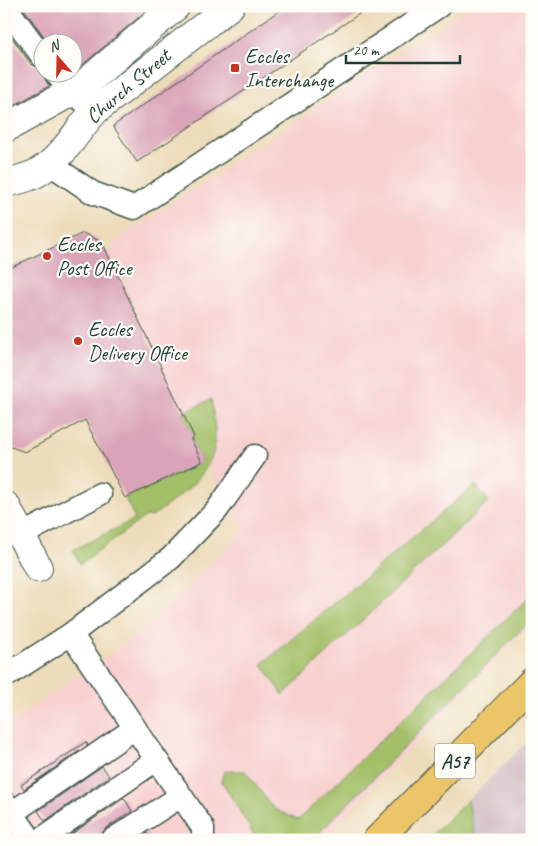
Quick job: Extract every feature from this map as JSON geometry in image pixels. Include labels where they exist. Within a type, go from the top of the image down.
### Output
[{"type":"main road","name":"A57","points":[[377,840],[532,682]]},
{"type":"street","points":[[6,128],[63,82],[82,86],[176,6]]},
{"type":"street","name":"Church Street","points":[[6,183],[42,171],[96,110],[230,6]]},
{"type":"street","points":[[6,506],[38,568]]},
{"type":"lane","points":[[50,164],[93,193],[134,208],[440,6]]},
{"type":"lane","points":[[6,7],[32,42]]},
{"type":"lane","points":[[63,82],[96,110]]},
{"type":"lane","points":[[6,676],[71,634],[171,558],[218,510],[255,456]]},
{"type":"lane","points":[[21,535],[100,494]]},
{"type":"lane","points":[[71,634],[181,796],[198,836]]},
{"type":"lane","points":[[31,840],[9,808],[135,728]]},
{"type":"lane","points":[[40,840],[156,760]]},
{"type":"lane","points":[[112,840],[181,796]]},
{"type":"shaded area","points":[[471,6],[532,6],[532,622],[322,840],[6,840],[6,726],[128,642],[155,620],[244,529],[207,467],[214,452],[210,400],[183,413],[108,252],[122,236]]},
{"type":"shaded area","points":[[532,737],[532,840],[427,840],[468,800]]},
{"type":"green space","points":[[211,399],[215,442],[213,454],[201,476],[182,494],[152,517],[146,516],[80,564],[73,550],[135,519],[125,498],[202,462],[191,439],[194,437],[183,413]]},
{"type":"green space","points":[[475,485],[489,501],[283,695],[262,664]]},
{"type":"green space","points":[[532,594],[532,619],[312,840],[257,840],[221,780],[224,771],[245,771],[274,809],[298,820]]},
{"type":"green space","points":[[468,800],[476,840],[427,840]]},
{"type":"building","points":[[22,6],[152,6],[82,65],[82,32],[41,32]]},
{"type":"building","name":"Eccles Interchange","points":[[286,6],[371,6],[137,162],[113,126]]},
{"type":"building","points":[[6,30],[32,64],[32,82],[47,82],[49,86],[6,110]]},
{"type":"building","name":"Eccles Delivery Office","points":[[83,233],[102,242],[194,437],[191,439],[202,462],[125,498],[85,420],[25,452],[11,447],[6,438],[6,270]]},
{"type":"building","points":[[86,742],[88,745],[24,789],[21,785]]},
{"type":"building","points":[[102,766],[109,776],[45,821],[38,811]]},
{"type":"building","points":[[124,798],[132,811],[105,829],[99,840],[63,840]]},
{"type":"building","points":[[147,833],[151,840],[137,840]]},
{"type":"place","name":"Eccles Interchange","points":[[235,68]]},
{"type":"place","name":"Eccles Post Office","points":[[47,256]]},
{"type":"place","name":"Eccles Delivery Office","points":[[78,341]]}]
